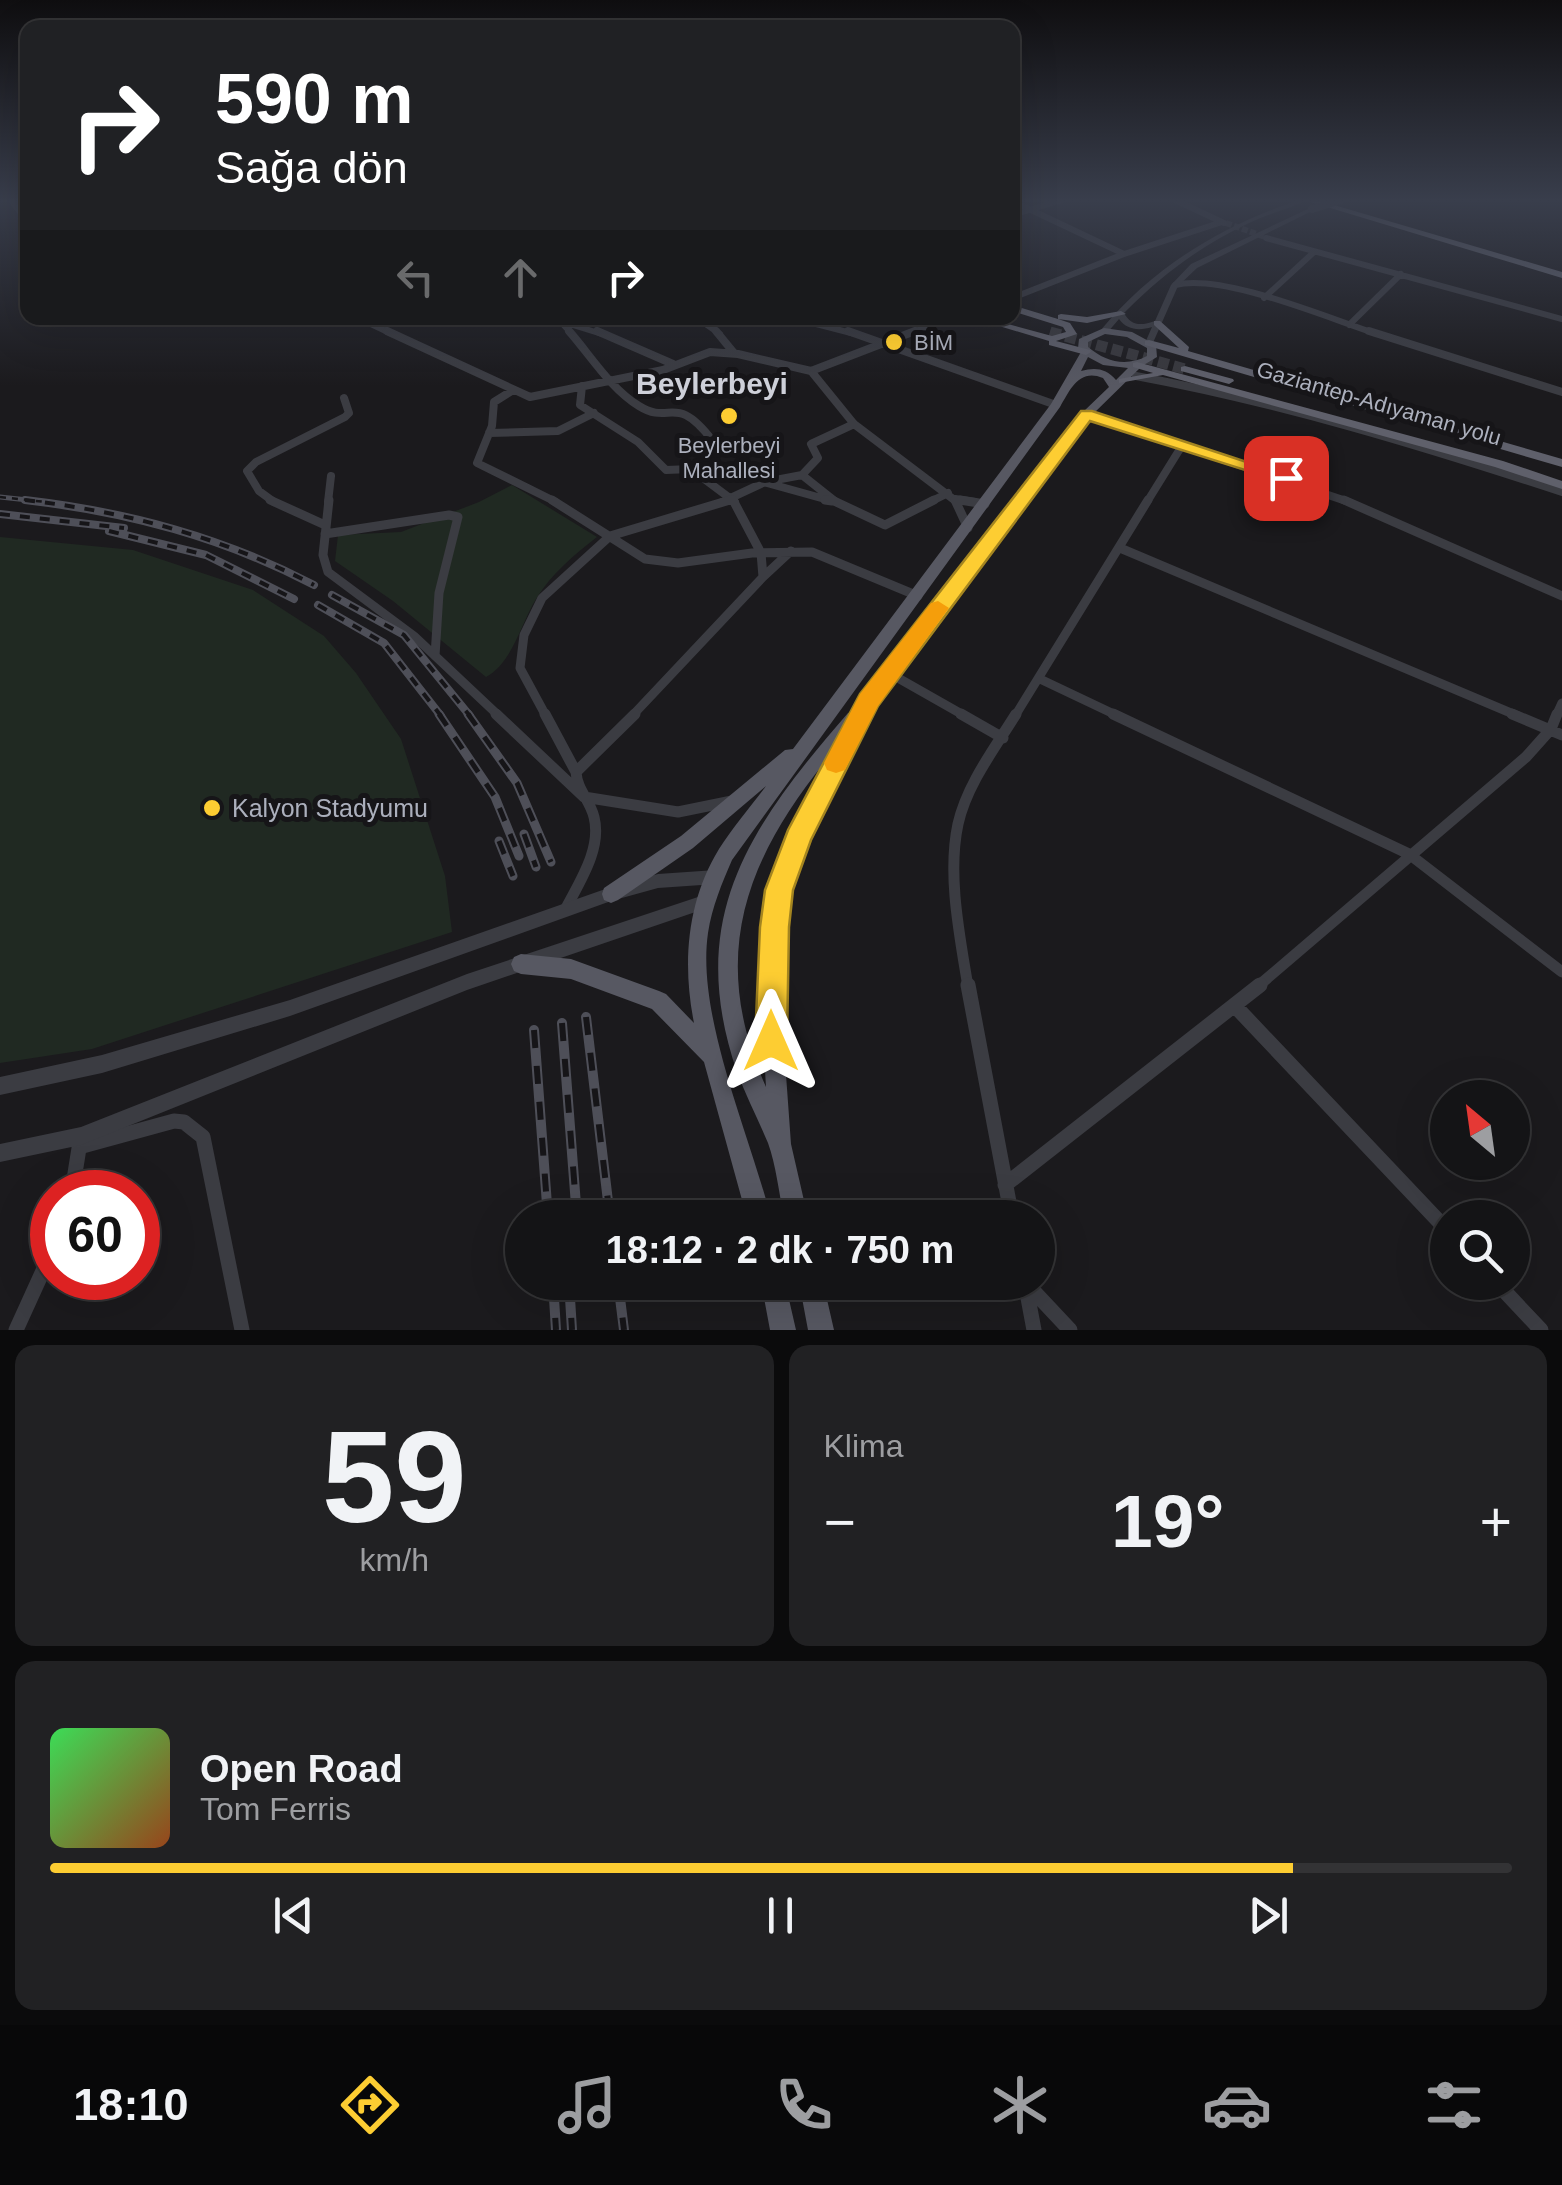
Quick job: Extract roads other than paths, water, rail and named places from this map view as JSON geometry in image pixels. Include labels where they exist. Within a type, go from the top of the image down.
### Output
[{"type":"highway","points":[[1516,262],[1562,275]]},
{"type":"highway","points":[[1020,309],[1073,320],[1121,314]]},
{"type":"highway","points":[[1005,325],[1052,338],[1072,334],[1063,323],[1020,309]]},
{"type":"highway","points":[[1020,309],[1104,331]]},
{"type":"highway","points":[[1020,311],[1053,330],[1020,323]]},
{"type":"highway","points":[[1157,322],[1176,344],[1202,357]]},
{"type":"highway","points":[[999,325],[1069,355],[1078,365]]},
{"type":"highway","points":[[1149,343],[1275,381]]},
{"type":"highway","points":[[1562,466],[1185,357],[1165,361],[1168,370],[1177,374],[1498,464],[1562,488]]},
{"type":"highway","points":[[1127,377],[1186,372],[1264,400]]},
{"type":"highway","name":"Gaziantep-Adıyaman yolu","points":[[1186,372],[1562,466]]},
{"type":"highway","name":"Gaziantep-Adıyaman yolu","points":[[1186,372],[1562,477]]},
{"type":"main road","points":[[754,1200],[699,980],[697,944],[707,902],[725,855],[1056,406],[1078,365],[1085,338],[1104,331],[1129,334],[1149,343],[1154,350],[1152,358],[1086,414],[990,537],[891,674],[834,738],[770,826],[736,892],[725,950],[728,999],[754,1093],[780,1144]]},
{"type":"main road","points":[[1078,365],[1108,363],[1127,377]]},
{"type":"main road","points":[[1078,365],[1084,372],[1127,377]]},
{"type":"main road","points":[[792,1200],[780,1144],[771,1005],[779,890],[798,838],[868,700]]},
{"type":"main road","points":[[611,894],[740,800],[816,732]]},
{"type":"main road","points":[[716,877],[736,892]]},
{"type":"main road","points":[[707,902],[736,892]]},
{"type":"main road","points":[[522,964],[571,968],[659,1002],[716,1060]]},
{"type":"main road","points":[[777,1300],[783,1330]]},
{"type":"main road","points":[[814,1300],[821,1330]]},
{"type":"street","points":[[1020,304],[1107,262]]},
{"type":"street","points":[[1104,331],[1173,262]]},
{"type":"street","points":[[1149,343],[1176,284],[1201,262]]},
{"type":"street","points":[[1264,298],[1303,262]]},
{"type":"street","points":[[1354,262],[1562,320]]},
{"type":"street","points":[[1194,266],[1223,286]]},
{"type":"street","points":[[1349,324],[1401,274]]},
{"type":"street","points":[[1176,284],[1191,281],[1223,286],[1562,392]]},
{"type":"street","points":[[1121,314],[1126,323],[1134,326],[1157,322]]},
{"type":"street","points":[[374,325],[530,397],[612,380],[710,352],[734,353],[811,371],[929,325]]},
{"type":"street","points":[[564,325],[612,380],[646,409],[680,409],[697,417],[712,440],[706,462],[691,470],[666,470],[638,442],[580,405],[582,386]]},
{"type":"street","points":[[579,325],[673,364]]},
{"type":"street","points":[[707,325],[722,335],[734,353]]},
{"type":"street","points":[[818,325],[881,342],[976,380],[1056,406]]},
{"type":"street","points":[[811,371],[854,424],[952,496],[985,504]]},
{"type":"street","points":[[1127,377],[1196,387],[1562,488]]},
{"type":"street","points":[[513,390],[494,402],[477,463],[536,490],[645,559],[658,562],[762,552],[812,552],[844,562],[918,596]]},
{"type":"street","points":[[344,398],[349,413],[345,418],[256,462],[248,471],[249,479],[276,504],[325,530],[450,515],[458,518],[439,593],[435,656]]},
{"type":"street","points":[[488,433],[538,435],[580,425],[594,413]]},
{"type":"street","points":[[1086,414],[1319,489],[1562,596]]},
{"type":"street","points":[[566,908],[586,868],[596,835],[594,815],[576,781],[576,772],[520,668],[521,648],[542,598],[610,536],[733,499],[765,482],[802,475],[818,458],[811,444],[854,424]]},
{"type":"street","points":[[1008,1200],[955,906],[958,825],[976,778],[1183,444]]},
{"type":"street","points":[[691,470],[733,499],[762,552],[763,577]]},
{"type":"street","points":[[802,475],[833,501],[885,526],[952,496]]},
{"type":"street","points":[[331,476],[324,561],[328,572],[384,612],[435,656],[584,797],[678,812],[740,800]]},
{"type":"street","points":[[765,482],[803,496],[833,501]]},
{"type":"street","points":[[952,496],[968,528]]},
{"type":"street","points":[[1120,548],[1556,732]]},
{"type":"street","points":[[576,772],[791,551]]},
{"type":"street","points":[[891,674],[1003,738]]},
{"type":"street","points":[[1040,679],[1409,854],[1562,972]]},
{"type":"street","points":[[1005,1184],[1235,1006],[1556,732],[1562,703]]},
{"type":"street","points":[[0,1086],[102,1064],[290,1008],[611,894],[658,881],[716,877]]},
{"type":"street","points":[[80,1141],[522,964],[707,902]]},
{"type":"street","points":[[1235,1006],[1430,1212]]},
{"type":"street","points":[[0,1153],[174,1121],[184,1122],[204,1136],[242,1330]]},
{"type":"street","points":[[75,1170],[80,1141]]},
{"type":"street","points":[[1034,1330],[1025,1282],[1070,1330]]},
{"type":"street","points":[[16,1330],[30,1299]]},
{"type":"street","points":[[1513,1300],[1541,1330]]},
{"type":"tunnel","points":[[1056,334],[1050,332],[1185,369]]},
{"type":"railway","points":[[0,497],[46,502]]},
{"type":"railway","points":[[25,500],[174,529],[245,553],[314,585]]},
{"type":"railway","points":[[0,514],[124,528]]},
{"type":"railway","points":[[109,531],[206,555],[294,599]]},
{"type":"railway","points":[[332,595],[404,635],[470,716]]},
{"type":"railway","points":[[318,605],[384,643],[441,716]]},
{"type":"railway","points":[[439,714],[495,797],[519,856]]},
{"type":"railway","points":[[468,714],[517,783],[551,862]]},
{"type":"railway","points":[[524,834],[536,867]]},
{"type":"railway","points":[[499,841],[513,876]]},
{"type":"railway","points":[[586,1017],[608,1200]]},
{"type":"railway","points":[[562,1023],[576,1200]]},
{"type":"railway","points":[[534,1030],[547,1200]]},
{"type":"railway","points":[[554,1300],[556,1330]]},
{"type":"railway","points":[[570,1300],[572,1330]]},
{"type":"railway","points":[[620,1300],[624,1330]]},
{"type":"place","name":"BİM","points":[[894,342]]},
{"type":"place","name":"Beylerbeyi Mahallesi","points":[[729,416]]},
{"type":"place","name":"Kalyon Stadyumu","points":[[212,808]]},
{"type":"district","name":"Beylerbeyi","points":[[712,384]]}]
